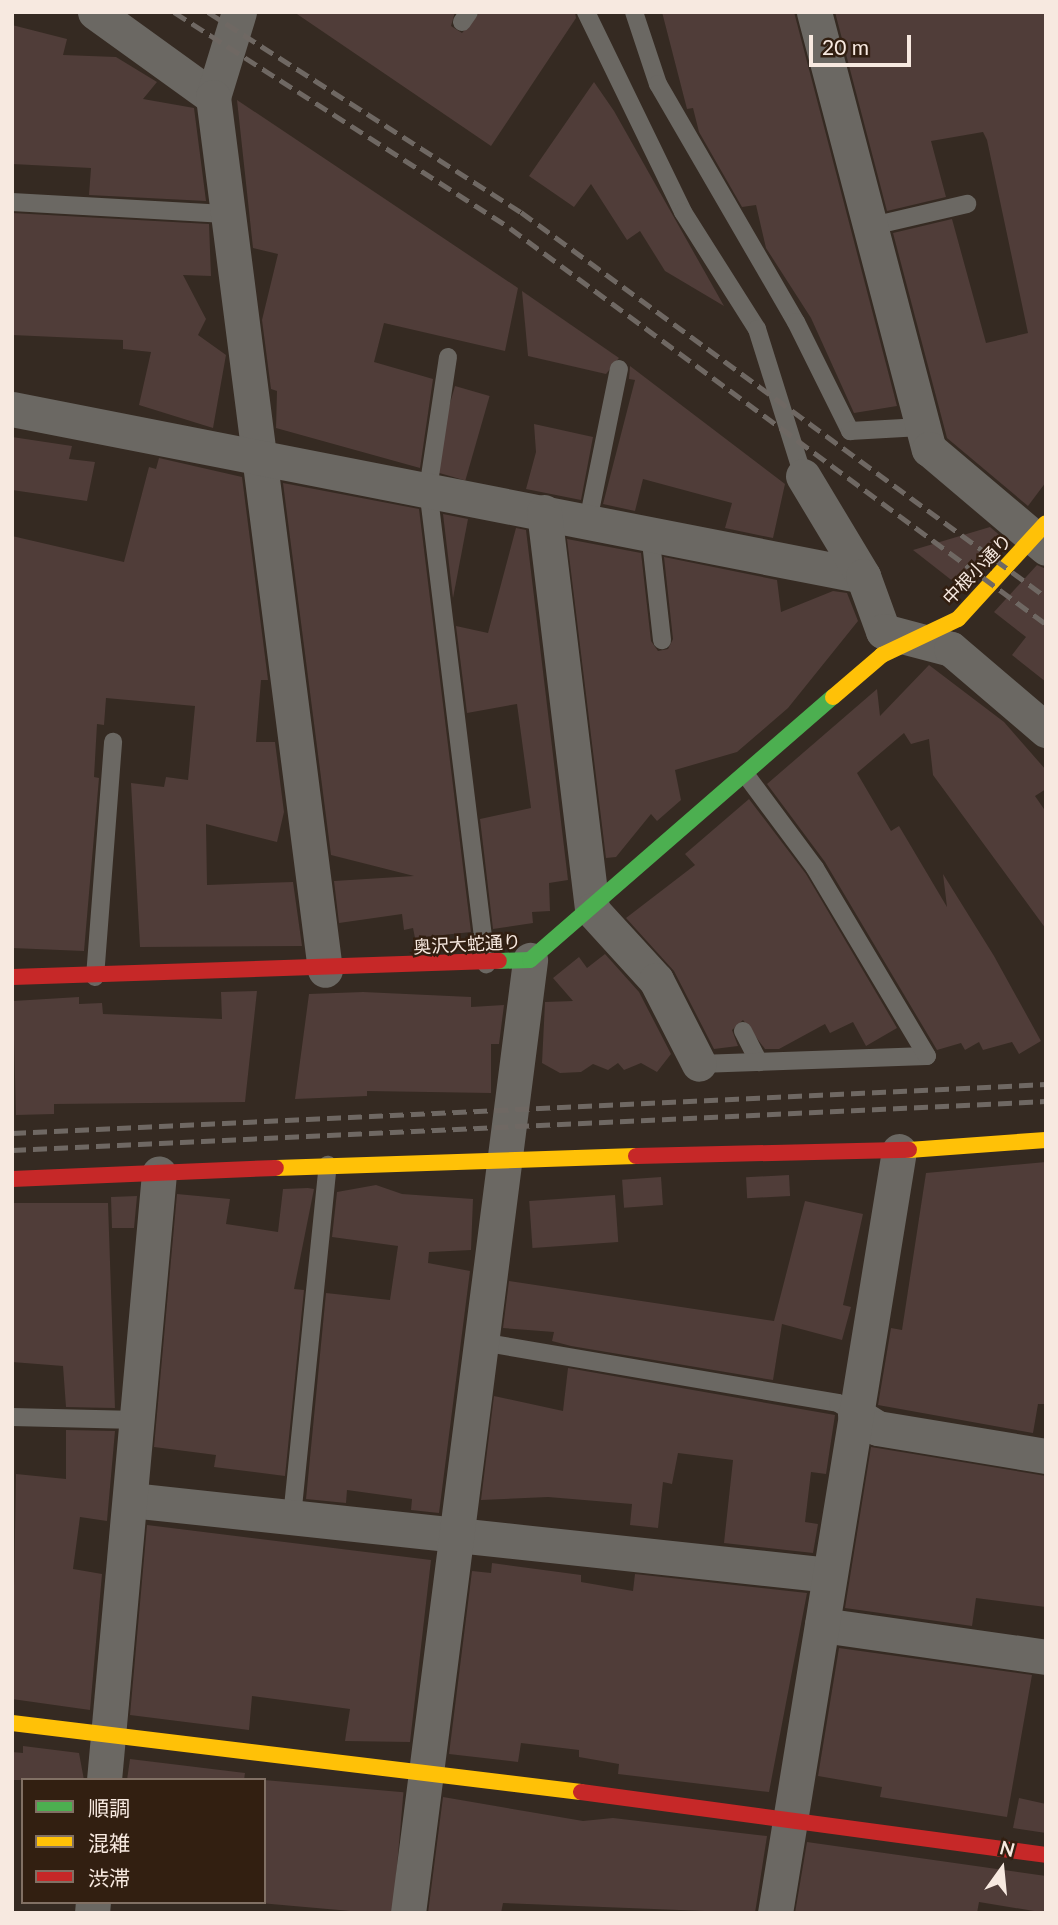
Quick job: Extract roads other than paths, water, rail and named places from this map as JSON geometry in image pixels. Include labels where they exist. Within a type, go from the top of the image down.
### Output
[{"type":"street","points":[[95,12],[213,97]]},
{"type":"street","points":[[239,12],[213,97],[325,970]]},
{"type":"street","points":[[814,12],[868,227],[929,449],[1041,536]]},
{"type":"street","points":[[12,409],[863,576]]},
{"type":"street","points":[[803,477],[863,576],[883,631],[905,646],[951,649],[1046,730]]},
{"type":"street","points":[[544,512],[592,910],[656,980],[699,1064]]},
{"type":"street","name":"中根小通り","points":[[905,646],[958,619],[1041,536]]},
{"type":"street","name":"奥沢大蛇通り","points":[[12,977],[325,970],[530,960],[592,910],[746,775],[905,646]]},
{"type":"street","points":[[408,1913],[530,960]]},
{"type":"street","points":[[12,1179],[505,1158],[899,1150],[1046,1140]]},
{"type":"street","points":[[775,1913],[899,1150]]},
{"type":"street","points":[[104,1778],[159,1173]]},
{"type":"street","points":[[855,1414],[877,1428],[1046,1456]]},
{"type":"street","points":[[131,1500],[830,1575]]},
{"type":"street","points":[[822,1625],[1046,1657]]},
{"type":"street","points":[[12,1723],[790,1817],[1046,1855]]},
{"type":"lane","points":[[586,12],[683,212],[757,329],[803,477]]},
{"type":"lane","points":[[634,12],[658,84],[796,322],[850,430],[921,427]]},
{"type":"lane","points":[[12,202],[226,214]]},
{"type":"lane","points":[[868,227],[967,204]]},
{"type":"lane","points":[[448,357],[428,489],[486,964]]},
{"type":"lane","points":[[588,521],[619,369]]},
{"type":"lane","points":[[650,533],[662,640]]},
{"type":"lane","points":[[95,977],[113,742]]},
{"type":"lane","points":[[699,1064],[927,1056],[815,868],[746,775]]},
{"type":"lane","points":[[744,1031],[759,1062]]},
{"type":"lane","points":[[292,1517],[328,1165]]},
{"type":"lane","points":[[481,1342],[838,1403],[855,1414]]},
{"type":"lane","points":[[12,1417],[137,1419]]},
{"type":"railway","points":[[174,12],[510,228],[1046,624]]},
{"type":"railway","points":[[208,12],[521,212],[1046,597]]},
{"type":"railway","points":[[12,1133],[1046,1084]]},
{"type":"railway","points":[[12,1150],[1046,1101]]}]
